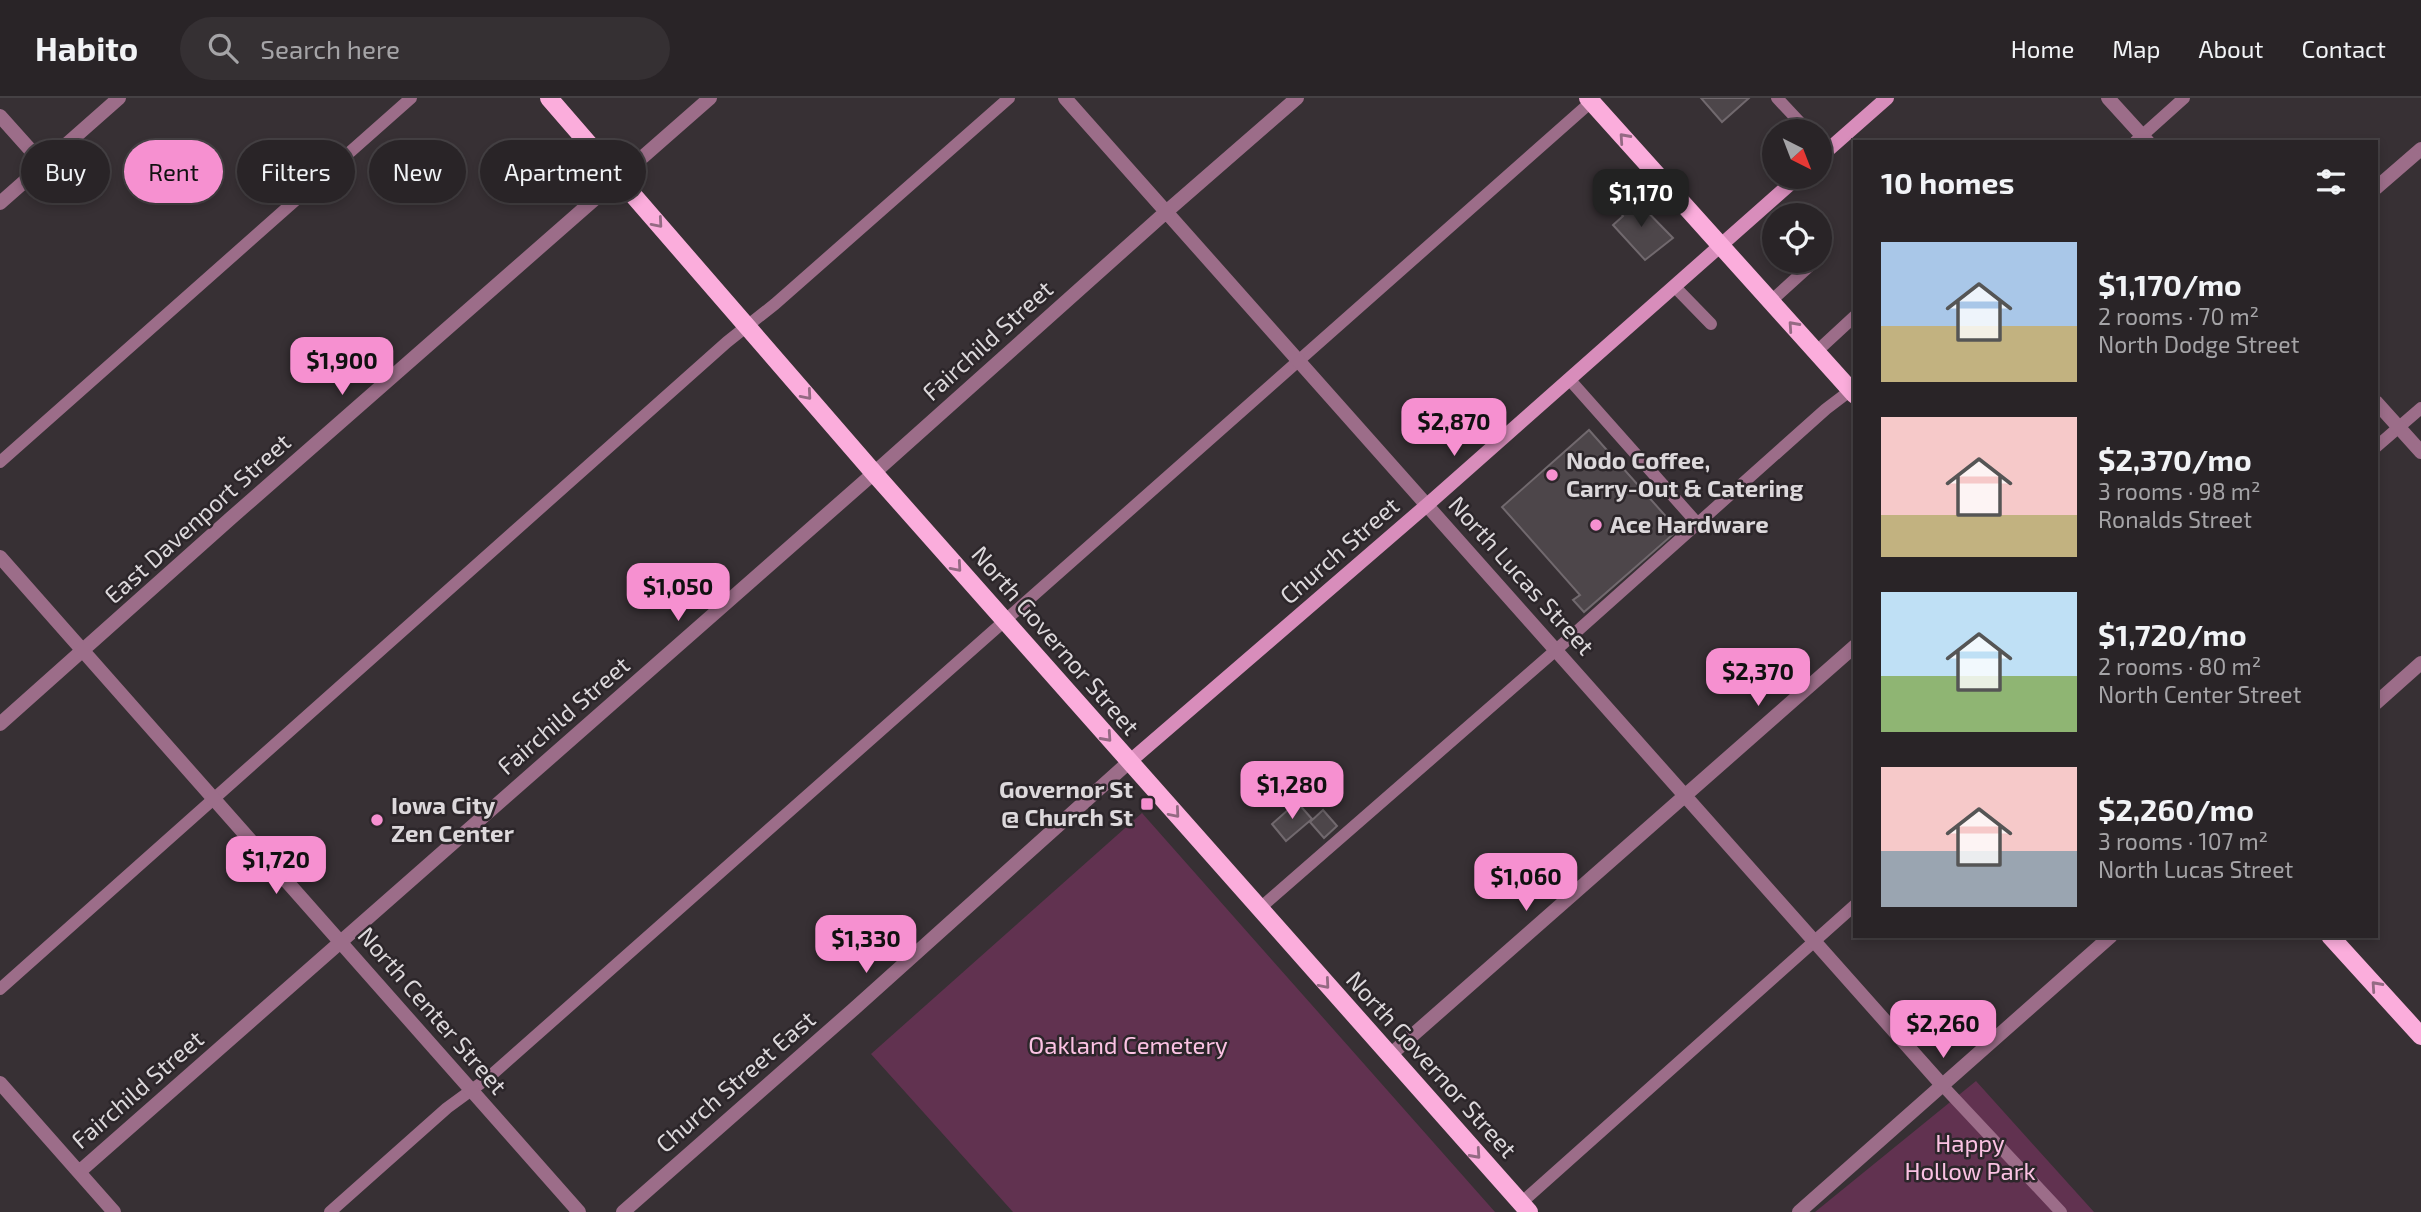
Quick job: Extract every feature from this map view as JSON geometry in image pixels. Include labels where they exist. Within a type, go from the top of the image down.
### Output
[{"type":"main road","name":"North Governor Street","points":[[549,98],[586,140]]},
{"type":"main road","points":[[1590,100],[1816,352],[1853,389]]},
{"type":"main road","name":"North Governor Street","points":[[641,203],[874,473],[1525,1208]]},
{"type":"main road","points":[[2332,938],[2421,1036]]},
{"type":"street","points":[[71,140],[119,98]]},
{"type":"street","name":"East Davenport Street","points":[[646,154],[710,98]]},
{"type":"street","name":"North Lucas Street","points":[[1065,98],[1942,1085]]},
{"type":"street","name":"Fairchild Street","points":[[79,1172],[1297,98]]},
{"type":"street","points":[[1832,143],[1887,98]]},
{"type":"street","points":[[2108,98],[2142,140]]},
{"type":"street","points":[[0,116],[22,140]]},
{"type":"street","points":[[2378,186],[2421,149]]},
{"type":"street","points":[[0,203],[21,184]]},
{"type":"street","name":"Church Street","points":[[1129,762],[1427,505],[1784,189]]},
{"type":"street","name":"East Davenport Street","points":[[0,724],[590,203]]},
{"type":"street","points":[[2378,404],[2421,453]]},
{"type":"street","name":"North Center Street","points":[[0,557],[579,1212]]},
{"type":"street","points":[[1389,1056],[1853,648]]},
{"type":"street","points":[[2378,701],[2421,663]]},
{"type":"street","name":"Church Street East","points":[[623,1212],[855,1009],[1129,762]]},
{"type":"street","points":[[1799,1212],[2110,938]]},
{"type":"street","points":[[0,1083],[114,1212]]},
{"type":"lane","points":[[0,462],[411,98]]},
{"type":"lane","points":[[0,989],[747,326],[1009,98]]},
{"type":"lane","points":[[1777,98],[1797,119]]},
{"type":"lane","points":[[2142,140],[2184,98]]},
{"type":"lane","points":[[330,1212],[447,1108],[488,1078],[1590,100]]},
{"type":"lane","points":[[1771,302],[1802,273]]},
{"type":"lane","points":[[1674,286],[1711,324]]},
{"type":"lane","points":[[1816,352],[1853,318]]},
{"type":"lane","points":[[1569,379],[1697,523]]},
{"type":"lane","points":[[1259,909],[1556,650],[1826,409],[1853,391]]},
{"type":"lane","points":[[2378,445],[2421,408]]},
{"type":"lane","points":[[1525,1208],[1853,907]]},
{"type":"lane","points":[[1942,1085],[2061,1212]]},
{"type":"green space","name":"Oakland Cemetery","points":[[1142,813],[1495,1212],[1013,1212],[871,1054]]},
{"type":"green space","name":"Happy Hollow Park","points":[[1976,1081],[2094,1212],[1815,1212]]},
{"type":"building","points":[[1701,98],[1749,98],[1722,122]]},
{"type":"building","points":[[1631,195],[1673,238],[1645,260],[1613,225],[1623,216],[1617,208]]},
{"type":"building","name":"Ace Hardware","points":[[1589,430],[1678,530],[1584,612],[1573,600],[1580,595],[1502,507]]},
{"type":"building","points":[[1297,802],[1312,819],[1286,841],[1272,824]]},
{"type":"building","points":[[1323,810],[1337,826],[1324,838],[1310,822]]},
{"type":"place","name":"Nodo Coffee, Carry-Out & Catering","points":[[1552,475]]},
{"type":"place","name":"Ace Hardware","points":[[1596,525]]},
{"type":"place","name":"Governor St @ Church St","points":[[1147,804]]},
{"type":"place","name":"Iowa City Zen Center","points":[[377,820]]}]
